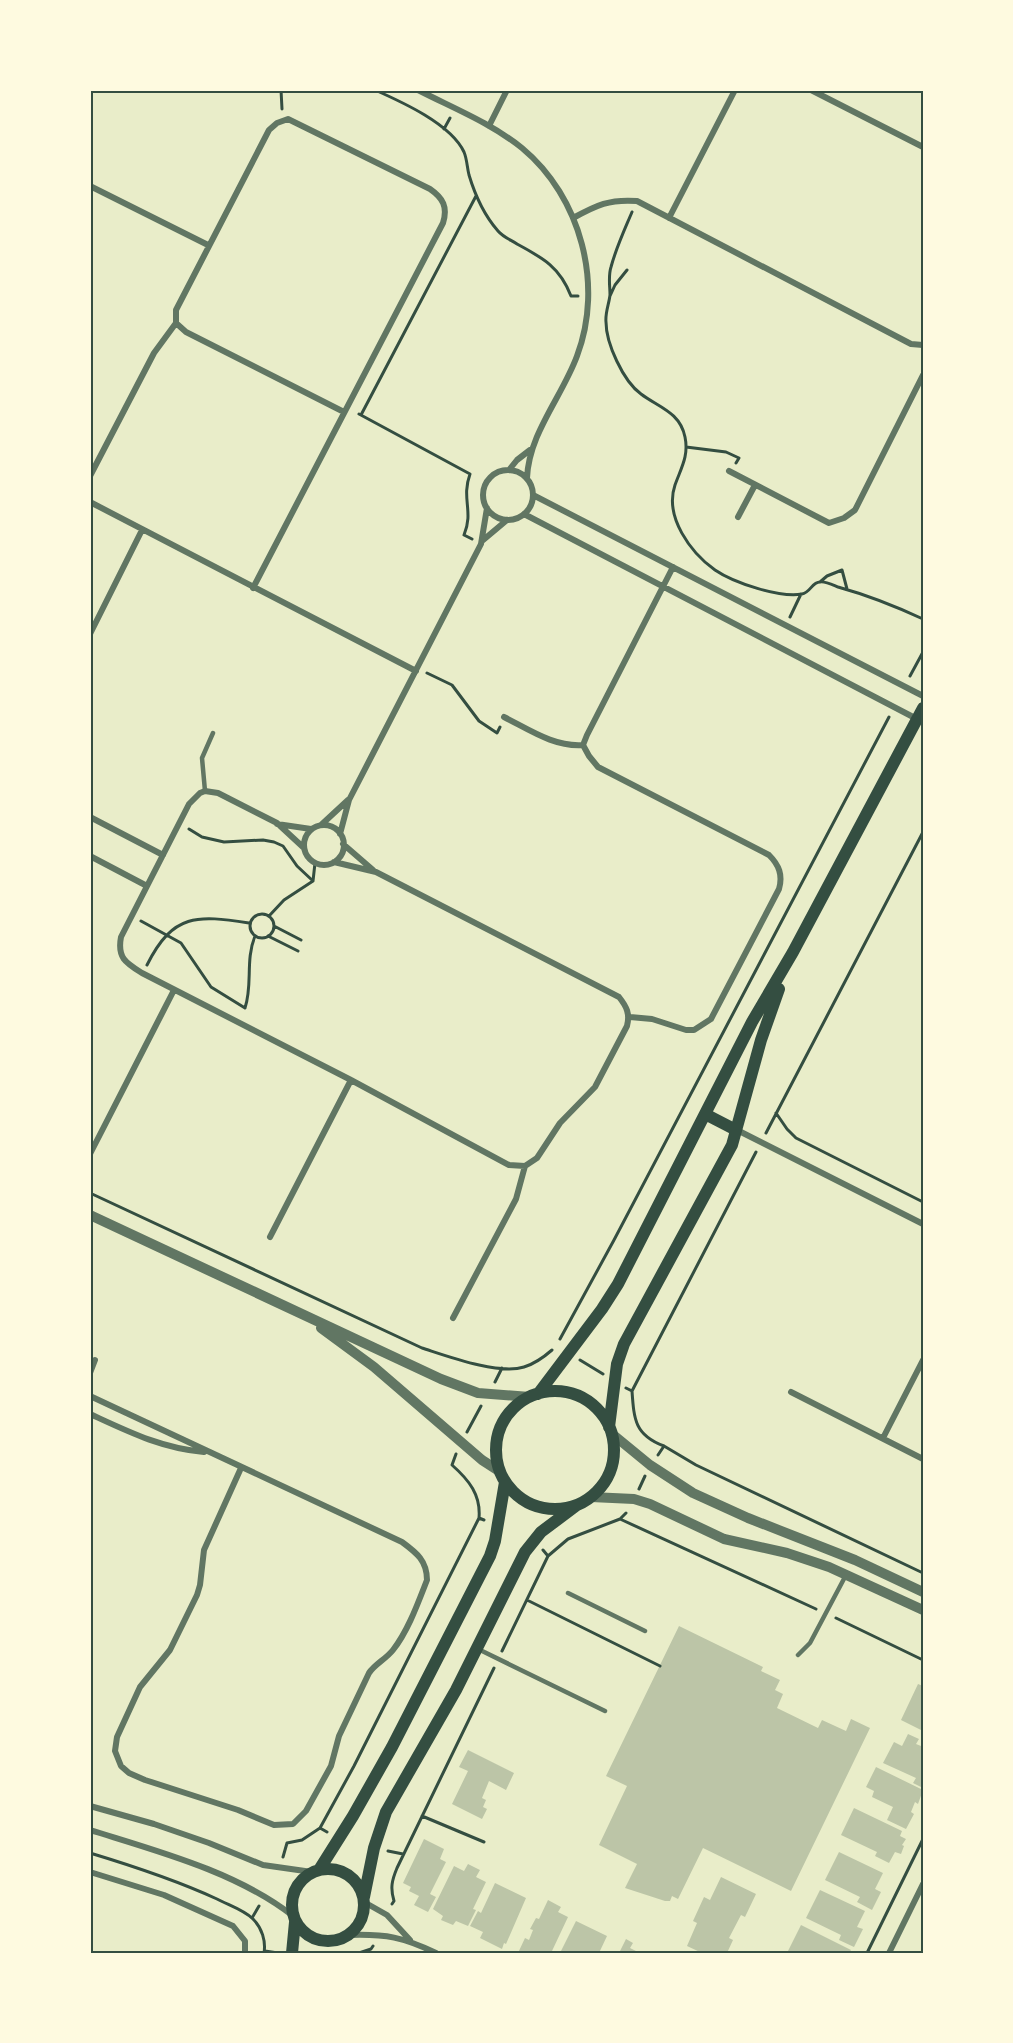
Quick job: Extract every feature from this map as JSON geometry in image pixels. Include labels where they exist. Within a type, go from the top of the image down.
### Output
[{"type":"main road","points":[[534,1395],[602,1309],[618,1284],[752,1022],[794,952],[920,714]]},
{"type":"main road","points":[[610,1430],[617,1364],[633,1323],[732,1145],[766,1023],[794,952]]},
{"type":"main road","points":[[705,1114],[736,1130]]},
{"type":"main road","points":[[332,1953],[361,1920],[374,1848],[386,1812],[477,1649],[514,1574],[541,1532],[591,1497],[609,1474],[614,1447],[610,1430],[597,1409],[580,1396],[566,1392],[552,1391],[534,1395],[515,1406],[504,1420],[497,1436],[496,1454],[502,1476],[513,1492],[536,1507],[564,1509],[577,1505]]},
{"type":"main road","points":[[292,1953],[294,1919],[291,1905],[297,1886],[316,1871],[353,1816],[392,1747],[490,1556],[498,1525],[502,1476]]},
{"type":"main road","points":[[316,1871],[331,1869],[342,1871],[359,1886],[364,1900]]},
{"type":"main road","points":[[294,1919],[302,1931],[311,1938],[334,1941],[347,1936]]},
{"type":"street","points":[[418,90],[489,126],[536,161],[562,196],[583,245],[588,274],[587,321],[578,356],[531,449],[527,478]]},
{"type":"street","points":[[489,126],[507,90]]},
{"type":"street","points":[[669,218],[735,90]]},
{"type":"street","points":[[811,90],[923,147]]},
{"type":"street","points":[[90,476],[154,353],[176,323],[176,310],[269,130],[288,119],[430,189],[440,197],[445,205],[443,223],[254,588]]},
{"type":"street","points":[[90,186],[208,245]]},
{"type":"street","points":[[573,218],[602,203],[619,200],[638,201],[912,344],[923,345]]},
{"type":"street","points":[[176,323],[186,332],[346,410]]},
{"type":"street","points":[[729,471],[829,523],[844,518],[855,510],[923,375]]},
{"type":"street","points":[[509,470],[531,449]]},
{"type":"street","points":[[509,470],[518,471],[527,478],[532,486],[533,495],[532,504],[524,514],[516,519],[507,520],[495,516],[487,508],[484,500],[485,485],[497,472],[509,470]]},
{"type":"street","points":[[738,517],[755,485]]},
{"type":"street","points":[[533,495],[923,696]]},
{"type":"street","points":[[90,502],[416,671]]},
{"type":"street","points":[[375,872],[343,844],[340,834],[349,800],[482,542],[487,508]]},
{"type":"street","points":[[524,514],[894,707],[920,714]]},
{"type":"street","points":[[482,542],[507,520]]},
{"type":"street","points":[[90,634],[142,530]]},
{"type":"street","points":[[630,1017],[652,1019],[686,1030],[694,1030],[711,1019],[779,889],[782,879],[777,863],[769,855],[598,767],[583,746],[673,567]]},
{"type":"street","points":[[504,717],[554,742],[583,746]]},
{"type":"street","points":[[304,848],[277,824],[218,793],[205,791],[200,793],[189,804],[121,937],[119,947],[122,956],[128,964],[142,973],[351,1080],[509,1165],[525,1166],[537,1158],[561,1123],[595,1087],[624,1035],[630,1017],[626,1006],[619,997],[375,872],[334,862],[315,863],[306,854],[304,848],[305,838],[311,829]]},
{"type":"street","points":[[277,824],[311,829],[321,825],[349,800]]},
{"type":"street","points":[[90,817],[163,855]]},
{"type":"street","points":[[321,825],[332,827],[340,834]]},
{"type":"street","points":[[334,862],[339,857],[343,844]]},
{"type":"street","points":[[90,856],[147,886]]},
{"type":"street","points":[[90,1154],[174,990]]},
{"type":"street","points":[[270,1237],[351,1080]]},
{"type":"street","points":[[736,1130],[923,1224]]},
{"type":"street","points":[[453,1318],[516,1199],[525,1166]]},
{"type":"street","points":[[90,1215],[441,1379],[478,1393],[534,1395]]},
{"type":"street","points":[[298,1312],[374,1367],[502,1476]]},
{"type":"street","points":[[90,1373],[96,1360]]},
{"type":"street","points":[[884,1438],[923,1360]]},
{"type":"street","points":[[791,1392],[923,1459]]},
{"type":"street","points":[[90,1396],[402,1542],[420,1556],[427,1571],[427,1580],[422,1593],[400,1640],[369,1673],[339,1736],[331,1766],[318,1791],[299,1820],[286,1826],[274,1825],[238,1810],[129,1773],[121,1766],[115,1751],[117,1737],[140,1687],[170,1650],[197,1595],[204,1550],[241,1467]]},
{"type":"street","points":[[90,1414],[147,1440],[183,1450],[210,1453]]},
{"type":"street","points":[[610,1430],[650,1465],[693,1493],[758,1523],[855,1560],[923,1592]]},
{"type":"street","points":[[591,1497],[634,1499],[674,1514],[724,1539],[810,1560],[923,1610]]},
{"type":"street","points":[[846,1575],[855,1560]]},
{"type":"street","points":[[90,1806],[154,1824],[263,1865],[316,1871]]},
{"type":"street","points":[[90,1830],[174,1857],[264,1895],[294,1919]]},
{"type":"street","points":[[90,1872],[164,1895],[233,1926],[245,1941],[245,1953]]},
{"type":"street","points":[[889,1953],[923,1884]]},
{"type":"street","points":[[364,1900],[387,1915],[411,1941]]},
{"type":"street","points":[[347,1936],[378,1934],[411,1941],[436,1953]]},
{"type":"lane","points":[[205,791],[202,758],[213,734]]},
{"type":"lane","points":[[798,1655],[810,1643],[846,1575]]},
{"type":"lane","points":[[568,1593],[645,1630]]},
{"type":"lane","points":[[477,1649],[605,1711]]},
{"type":"path","points":[[281,90],[282,121]]},
{"type":"path","points":[[375,90],[413,109],[444,129],[459,144],[465,154],[476,196],[488,219],[500,234],[541,257],[556,269],[567,285],[571,296],[609,297]]},
{"type":"path","points":[[361,415],[476,196]]},
{"type":"path","points":[[638,201],[618,245],[610,271],[606,321],[611,346],[620,368],[640,394],[670,412],[685,435],[686,447],[682,470],[674,486],[673,504],[684,538],[716,570],[743,584],[767,592],[801,594],[827,576],[842,570],[847,589]]},
{"type":"path","points":[[609,297],[627,270]]},
{"type":"path","points":[[346,410],[361,415],[470,474],[465,499],[469,523],[464,535],[482,542]]},
{"type":"path","points":[[686,447],[726,452],[739,458],[729,471]]},
{"type":"path","points":[[820,582],[881,601],[923,619]]},
{"type":"path","points":[[785,626],[801,594]]},
{"type":"path","points":[[904,687],[923,652]]},
{"type":"path","points":[[416,671],[434,675],[452,685],[479,721],[497,733],[504,717]]},
{"type":"path","points":[[90,1193],[422,1348],[464,1362],[502,1368],[522,1368],[532,1364],[556,1346],[894,707]]},
{"type":"path","points":[[180,823],[202,837],[224,843],[263,840],[274,842],[282,846],[297,867],[313,881]]},
{"type":"path","points":[[923,832],[632,1391],[635,1417],[640,1430],[649,1441],[664,1446],[696,1465],[923,1573]]},
{"type":"path","points":[[313,881],[315,863]]},
{"type":"path","points":[[269,916],[284,900],[313,881]]},
{"type":"path","points":[[269,916],[257,914],[249,923],[250,931],[262,938],[268,936],[274,926]]},
{"type":"path","points":[[132,916],[181,943],[211,987],[245,1008]]},
{"type":"path","points":[[269,916],[274,926],[301,940]]},
{"type":"path","points":[[142,973],[156,948],[183,922],[198,918],[249,923]]},
{"type":"path","points":[[238,1023],[245,1008],[249,988],[249,959],[255,936]]},
{"type":"path","points":[[268,936],[298,951]]},
{"type":"path","points":[[777,1113],[796,1138],[923,1202]]},
{"type":"path","points":[[568,1353],[632,1391]]},
{"type":"path","points":[[320,1828],[354,1766],[479,1518],[480,1509],[474,1488],[452,1465],[462,1441],[502,1368]]},
{"type":"path","points":[[387,1915],[394,1901],[391,1892],[392,1881],[421,1816],[548,1556],[568,1539],[620,1519],[627,1512],[650,1465],[664,1446]]},
{"type":"path","points":[[479,1518],[498,1525]]},
{"type":"path","points":[[620,1519],[923,1660]]},
{"type":"path","points":[[534,1540],[548,1556]]},
{"type":"path","points":[[526,1600],[660,1666]]},
{"type":"path","points":[[421,1816],[484,1842]]},
{"type":"path","points":[[867,1953],[923,1839]]},
{"type":"path","points":[[279,1868],[287,1843]]},
{"type":"path","points":[[90,1853],[127,1864],[233,1907],[252,1918],[260,1927],[265,1942],[265,1952],[281,1953]]},
{"type":"path","points":[[252,1918],[264,1895]]},
{"type":"path","points":[[359,1953],[371,1949],[378,1934]]},
{"type":"building","points":[[679,1626],[763,1667],[761,1671],[780,1680],[775,1690],[783,1694],[777,1708],[818,1728],[822,1720],[846,1731],[851,1719],[870,1728],[791,1891],[703,1848],[678,1899],[672,1896],[670,1901],[665,1901],[625,1888],[637,1864],[599,1845],[627,1786],[606,1776]]},
{"type":"building","points":[[918,1684],[923,1686],[923,1731],[901,1720]]},
{"type":"building","points":[[908,1734],[919,1739],[916,1744],[921,1746],[923,1742],[923,1788],[913,1783],[916,1778],[883,1763],[894,1742],[902,1746]]},
{"type":"building","points":[[468,1750],[514,1773],[506,1790],[489,1781],[482,1798],[486,1800],[483,1807],[487,1809],[482,1819],[452,1804],[468,1771],[459,1767]]},
{"type":"building","points":[[876,1767],[923,1790],[918,1804],[915,1802],[911,1812],[914,1814],[906,1829],[887,1820],[893,1807],[872,1797],[874,1791],[866,1787]]},
{"type":"building","points":[[854,1808],[902,1831],[900,1836],[906,1839],[902,1845],[904,1846],[901,1854],[895,1852],[889,1863],[875,1856],[877,1852],[841,1835]]},
{"type":"building","points":[[424,1839],[444,1849],[440,1859],[446,1862],[430,1894],[436,1897],[428,1912],[414,1905],[419,1896],[409,1891],[411,1887],[403,1883]]},
{"type":"building","points":[[839,1852],[883,1873],[875,1889],[881,1892],[872,1910],[857,1902],[860,1897],[825,1880]]},
{"type":"building","points":[[468,1864],[480,1870],[476,1877],[486,1882],[473,1909],[476,1910],[468,1926],[456,1921],[453,1925],[441,1920],[443,1916],[433,1909],[454,1866],[464,1871]]},
{"type":"building","points":[[721,1877],[756,1894],[745,1917],[741,1915],[729,1938],[733,1940],[727,1953],[702,1953],[687,1946],[697,1923],[693,1921],[704,1897],[710,1900]]},
{"type":"building","points":[[495,1883],[526,1898],[502,1949],[480,1938],[483,1932],[470,1926],[478,1911],[481,1913]]},
{"type":"building","points":[[820,1890],[865,1911],[857,1927],[863,1929],[854,1947],[839,1940],[841,1935],[806,1918]]},
{"type":"building","points":[[548,1900],[561,1907],[558,1912],[568,1917],[552,1951],[556,1953],[518,1953],[525,1938],[529,1940],[533,1930],[530,1929],[536,1918],[539,1919]]},
{"type":"building","points":[[576,1921],[607,1936],[599,1953],[560,1953]]},
{"type":"building","points":[[801,1925],[851,1950],[849,1953],[787,1953]]},
{"type":"building","points":[[626,1939],[633,1943],[630,1948],[640,1953],[619,1953]]}]
